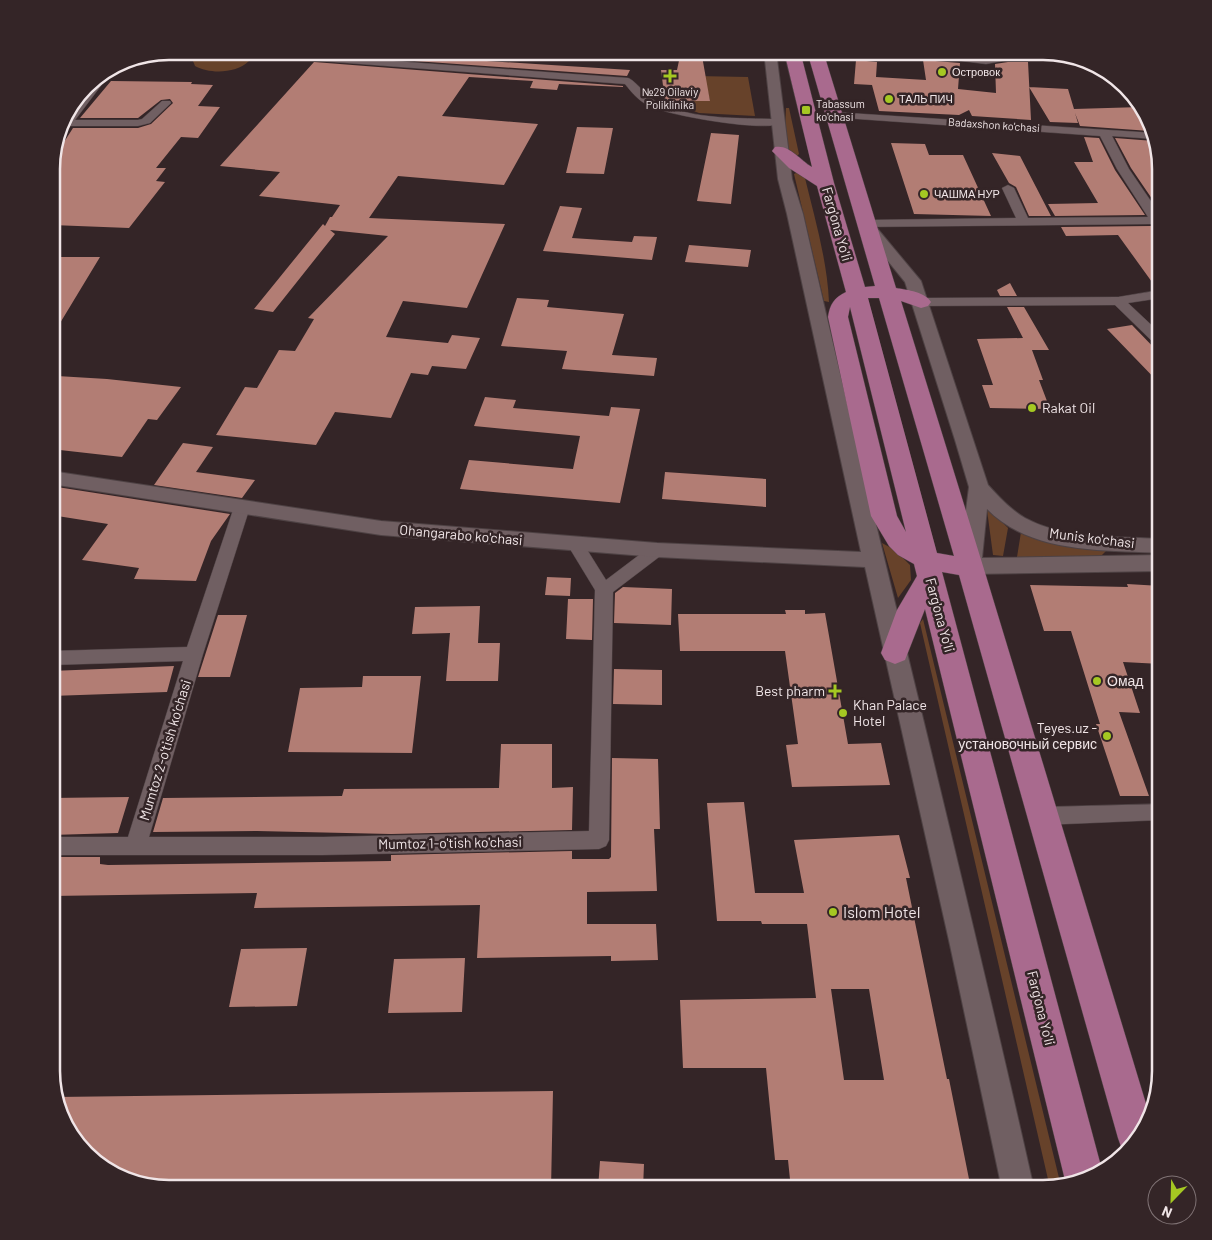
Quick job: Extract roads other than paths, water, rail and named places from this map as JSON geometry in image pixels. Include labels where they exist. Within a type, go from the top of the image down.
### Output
[{"type":"main road","name":"Farg'ona Yo'li","points":[[794,60],[825,183],[857,294],[928,567],[1082,1172]]},
{"type":"main road","name":"Farg'ona Yo'li","points":[[817,60],[970,566],[1135,1130]]},
{"type":"main road","points":[[790,171],[815,144]]},
{"type":"main road","points":[[781,152],[790,171],[825,183]]},
{"type":"main road","points":[[921,302],[908,296],[887,292],[857,294],[846,299],[840,305],[838,316],[884,516],[877,527],[900,543],[928,567]]},
{"type":"main road","points":[[928,567],[946,564],[970,566]]},
{"type":"main road","points":[[895,653],[928,567]]},
{"type":"street","points":[[339,60],[628,81],[642,97],[665,110],[697,116],[778,122]]},
{"type":"street","points":[[771,60],[781,152]]},
{"type":"street","points":[[978,60],[993,60]]},
{"type":"street","points":[[70,123],[138,123],[146,121],[166,103]]},
{"type":"street","name":"Badaxshon ko'chasi","points":[[833,115],[1146,135]]},
{"type":"street","points":[[1104,132],[1123,169],[1152,212]]},
{"type":"street","points":[[790,171],[795,214],[877,527],[873,560],[994,1073],[1016,1180]]},
{"type":"street","points":[[1008,188],[1023,221]]},
{"type":"street","points":[[866,224],[1023,221],[1152,222]]},
{"type":"street","name":"Farg'ona Yo'li","points":[[866,224],[913,281],[979,487]]},
{"type":"street","points":[[921,302],[1118,301],[1152,295]]},
{"type":"street","points":[[1118,301],[1152,333]]},
{"type":"street","name":"Ohangarabo ko'chasi","points":[[60,479],[381,528],[657,550],[873,560]]},
{"type":"street","points":[[970,566],[979,487]]},
{"type":"street","name":"Munis ko'chasi","points":[[979,487],[1008,517],[1036,531],[1075,538],[1152,545]]},
{"type":"street","name":"Mumtoz 2-o'tish ko'chasi","points":[[136,846],[194,654],[242,507]]},
{"type":"street","points":[[575,544],[604,590],[657,550]]},
{"type":"street","name":"Munis ko'chasi","points":[[970,566],[1152,563]]},
{"type":"street","name":"Mumtoz 1-o'tish ko'chasi","points":[[60,846],[323,846],[599,840],[604,590]]},
{"type":"street","points":[[60,658],[194,654]]},
{"type":"street","points":[[1042,816],[1152,812]]},
{"type":"place","name":"Островок","points":[[942,72]]},
{"type":"place","name":"№29 Oilaviy Poliklinika","points":[[670,76]]},
{"type":"place","name":"ТАЛЬ ПИЧ","points":[[889,99]]},
{"type":"place","name":"Tabassum ko'chasi","points":[[806,110]]},
{"type":"place","name":"ЧАШМА НУР","points":[[924,194]]},
{"type":"place","name":"Rakat Oil","points":[[1032,408]]},
{"type":"place","name":"Омад","points":[[1097,681]]},
{"type":"place","name":"Best pharm","points":[[835,691]]},
{"type":"place","name":"Khan Palace Hotel","points":[[843,713]]},
{"type":"place","name":"Teyes.uz - установочный сервис","points":[[1107,736]]},
{"type":"place","name":"Islom Hotel","points":[[833,912]]}]
